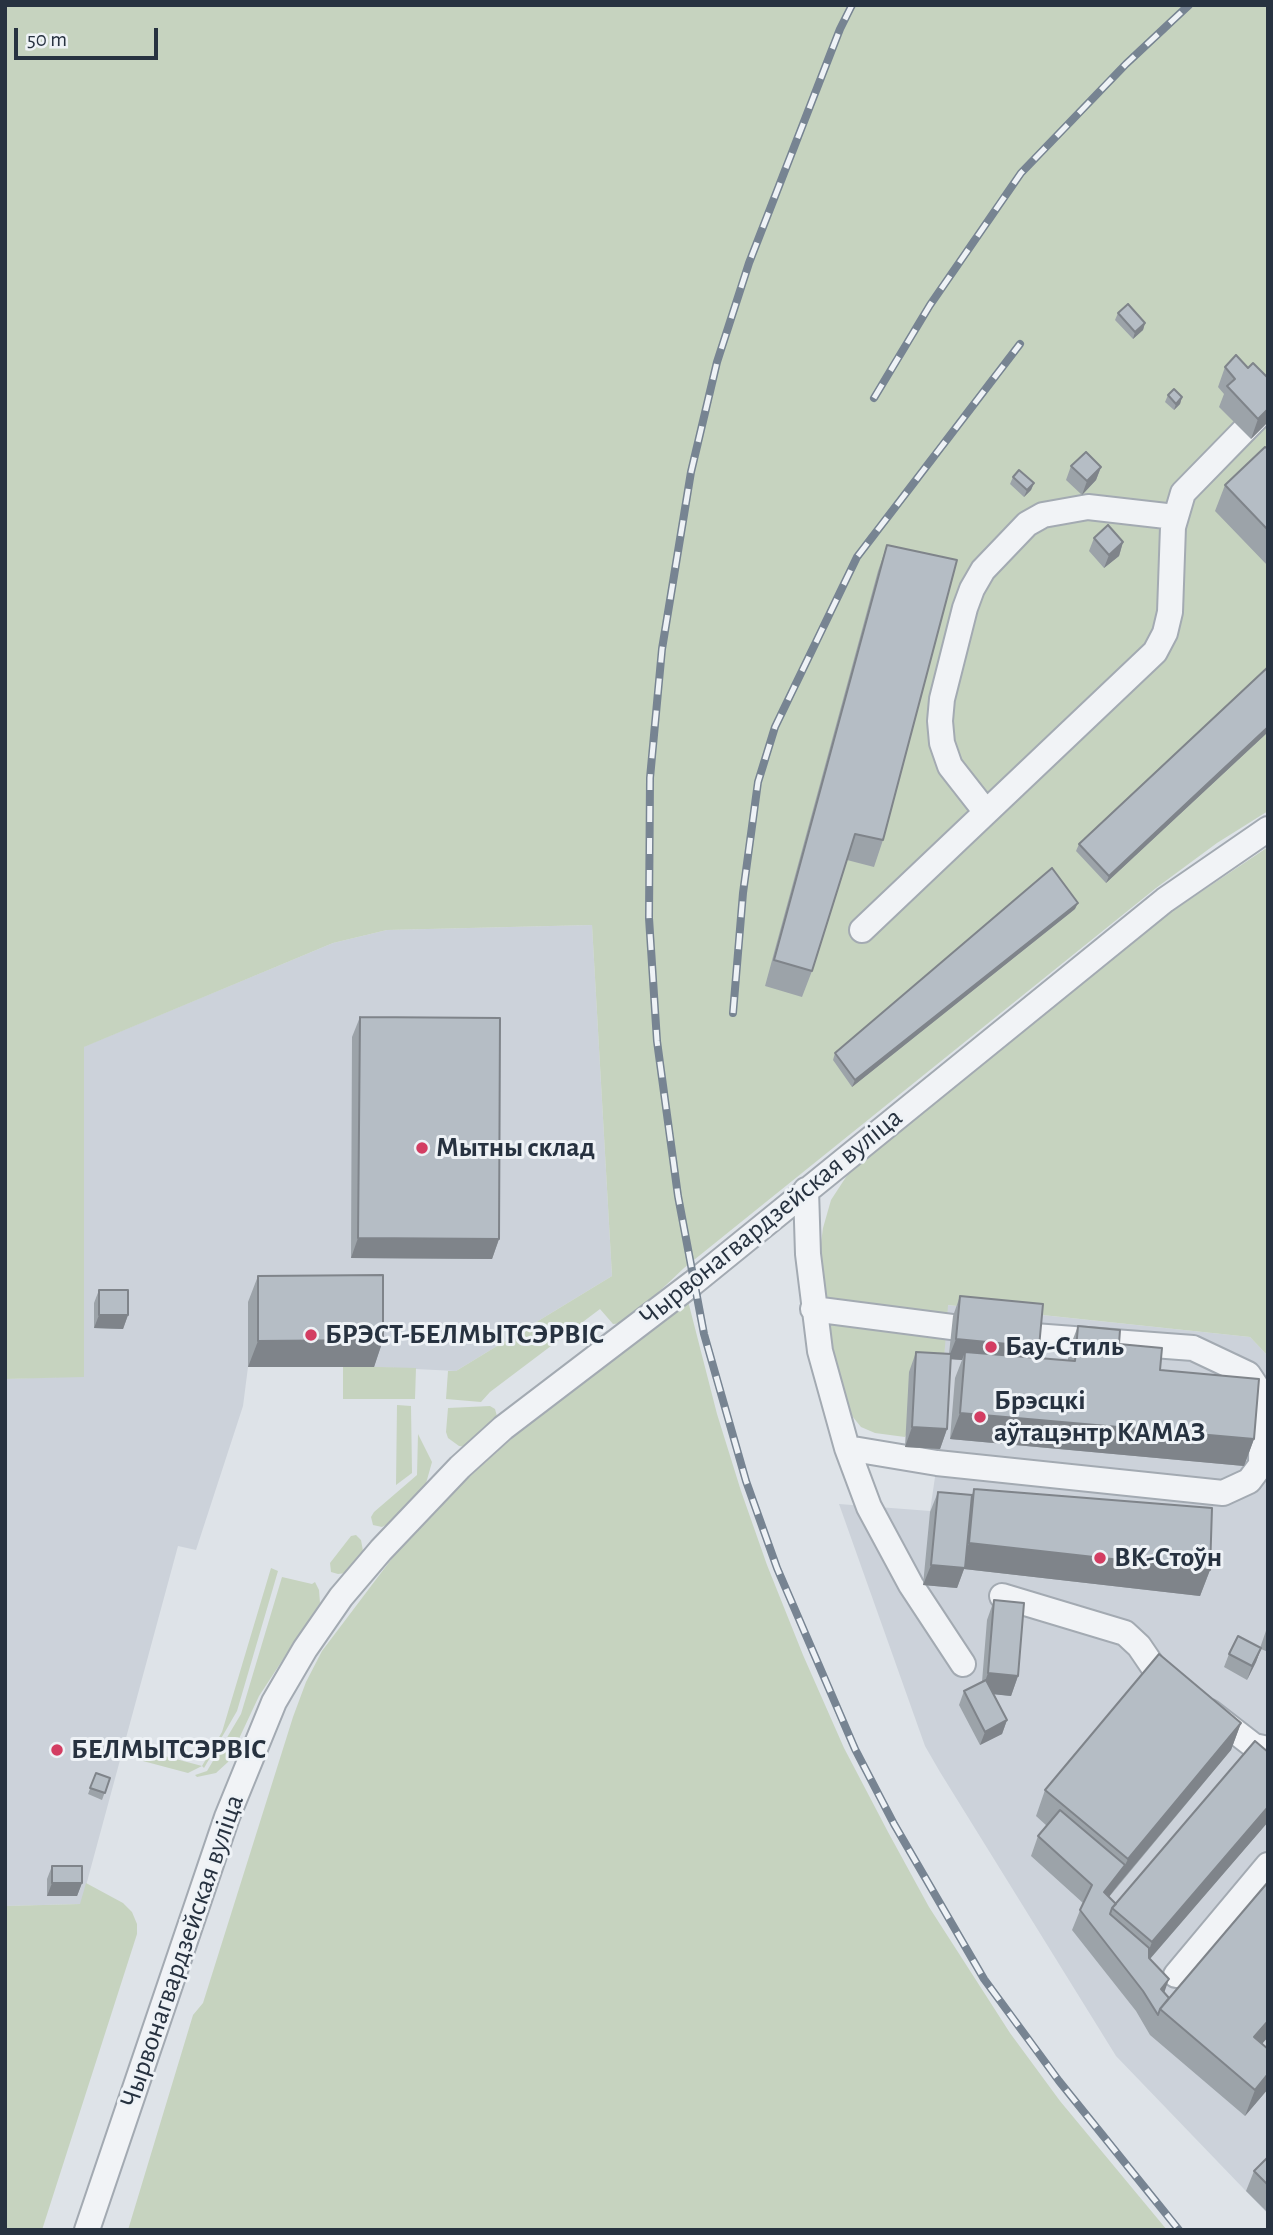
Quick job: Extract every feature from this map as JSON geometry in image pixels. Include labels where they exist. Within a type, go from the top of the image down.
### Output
[{"type":"street","points":[[862,930],[1155,652],[1165,633],[1170,612],[1175,517],[1184,493],[1268,406]]},
{"type":"street","points":[[986,812],[950,766],[942,743],[940,721],[942,699],[965,608],[983,570],[1027,524],[1043,515],[1088,507],[1175,517]]},
{"type":"street","name":"Чырвонагвардзейская вуліца","points":[[87,2230],[249,1759],[274,1702],[334,1607],[381,1550],[420,1508],[503,1428],[693,1283],[1165,900],[1268,829]]},
{"type":"street","points":[[806,1190],[814,1309],[820,1352],[846,1448],[869,1507],[905,1574],[963,1664]]},
{"type":"street","points":[[814,1309],[951,1327]]},
{"type":"street","points":[[846,1448],[937,1463],[1223,1493],[1249,1481],[1261,1465],[1262,1395],[1248,1374],[1193,1348],[1034,1336]]},
{"type":"street","points":[[1002,1596],[1125,1633],[1139,1646],[1156,1671],[1254,1746],[1268,1749]]},
{"type":"street","points":[[1176,1975],[1268,1865]]},
{"type":"shaded area","points":[[592,925],[612,1276],[456,1371],[374,1367],[248,1367],[243,1406],[196,1550],[178,1546],[81,1904],[5,1906],[5,1379],[84,1376],[83,1047],[333,943],[387,930]]},
{"type":"shaded area","points":[[947,1305],[1250,1337],[1268,1356],[1268,2214],[1116,2056],[940,1772],[925,1746],[839,1504],[930,1511],[939,1450],[905,1447],[943,1374]]},
{"type":"green space","points":[[5,5],[1268,5],[1268,811],[1217,843],[1156,888],[684,1268],[626,1323],[613,1324],[600,1309],[490,1392],[481,1402],[446,1399],[448,1371],[456,1371],[612,1276],[592,925],[387,930],[333,943],[84,1047],[84,1377],[5,1379]]},
{"type":"green space","points":[[1268,847],[1268,1356],[1250,1337],[948,1305],[943,1374],[905,1437],[875,1433],[861,1427],[848,1411],[841,1392],[828,1333],[819,1258],[823,1228],[831,1200],[846,1177],[869,1151],[1162,918]]},
{"type":"green space","points":[[687,1297],[717,1414],[741,1491],[803,1655],[844,1748],[929,1907],[1010,2033],[1060,2101],[1167,2230],[128,2230],[193,2015],[203,2003],[293,1717],[306,1682],[322,1651],[399,1549],[444,1500],[522,1429]]},
{"type":"green space","points":[[343,1366],[416,1368],[415,1399],[343,1399]]},
{"type":"green space","points":[[397,1405],[411,1406],[412,1473],[396,1485]]},
{"type":"green space","points":[[490,1406],[495,1409],[498,1420],[467,1447],[459,1446],[448,1438],[448,1408]]},
{"type":"green space","points":[[418,1434],[432,1462],[425,1487],[386,1525],[373,1525],[371,1517],[374,1512],[417,1475]]},
{"type":"green space","points":[[356,1535],[361,1540],[363,1551],[360,1556],[346,1573],[331,1572],[330,1563],[351,1536]]},
{"type":"green space","points":[[271,1568],[278,1571],[237,1711],[204,1768],[202,1766],[222,1732]]},
{"type":"green space","points":[[282,1577],[312,1584],[315,1582],[320,1603],[259,1696],[228,1762],[216,1773],[197,1777],[195,1775],[207,1771],[241,1714]]},
{"type":"green space","points":[[127,1746],[202,1766],[188,1773],[124,1756]]},
{"type":"green space","points":[[86,1883],[123,1903],[132,1912],[137,1924],[137,1934],[42,2230],[5,2230],[5,1906],[80,1904]]},
{"type":"building","points":[[1128,304],[1145,323],[1135,332],[1118,313]]},
{"type":"building","points":[[1236,355],[1248,368],[1253,363],[1268,378],[1268,409],[1258,419],[1227,386],[1235,379],[1225,367]]},
{"type":"building","points":[[1174,389],[1182,397],[1176,404],[1168,395]]},
{"type":"building","points":[[1265,447],[1268,449],[1268,530],[1225,485]]},
{"type":"building","points":[[1086,452],[1101,467],[1087,481],[1071,466]]},
{"type":"building","points":[[1019,470],[1034,483],[1027,490],[1013,477]]},
{"type":"building","points":[[1108,525],[1123,542],[1109,555],[1094,538]]},
{"type":"building","points":[[887,545],[957,560],[883,840],[855,834],[812,971],[774,960]]},
{"type":"building","points":[[1268,667],[1268,727],[1109,876],[1079,844]]},
{"type":"building","points":[[1052,868],[1078,903],[855,1080],[835,1053]]},
{"type":"building","name":"Мытны склад","points":[[360,1017],[500,1018],[499,1239],[358,1238]]},
{"type":"building","points":[[383,1275],[383,1340],[258,1341],[258,1276]]},
{"type":"building","points":[[99,1290],[128,1290],[128,1315],[99,1315]]},
{"type":"building","points":[[960,1296],[1043,1304],[1039,1347],[956,1339]]},
{"type":"building","points":[[1078,1326],[1120,1330],[1119,1344],[1162,1348],[1160,1370],[1259,1379],[1254,1439],[960,1413],[965,1352],[1075,1361]]},
{"type":"building","points":[[916,1352],[951,1354],[947,1429],[912,1427]]},
{"type":"building","points":[[974,1489],[1212,1508],[1210,1570],[969,1543]]},
{"type":"building","points":[[938,1492],[972,1495],[965,1568],[931,1565]]},
{"type":"building","points":[[994,1600],[1024,1603],[1018,1676],[988,1673]]},
{"type":"building","points":[[1238,1636],[1261,1648],[1252,1666],[1229,1654]]},
{"type":"building","points":[[1159,1654],[1241,1723],[1128,1859],[1045,1790]]},
{"type":"building","points":[[986,1680],[1007,1720],[985,1732],[964,1691]]},
{"type":"building","points":[[1255,1741],[1268,1752],[1268,1807],[1152,1942],[1112,1908]]},
{"type":"building","points":[[96,1773],[110,1778],[105,1793],[90,1788]]},
{"type":"building","points":[[1060,1810],[1125,1865],[1104,1892],[1116,1904],[1110,1914],[1149,1948],[1149,1958],[1169,1979],[1161,1989],[1169,1998],[1158,2015],[1143,1991],[1080,1910],[1092,1885],[1038,1836]]},
{"type":"building","points":[[52,1866],[82,1866],[82,1883],[52,1883]]},
{"type":"building","points":[[1268,1882],[1268,2021],[1254,2037],[1268,2049],[1268,2074],[1255,2090],[1160,2009]]},
{"type":"building","points":[[1268,2157],[1268,2185],[1254,2171]]},
{"type":"railway","points":[[852,5],[840,29],[749,263],[717,362],[691,472],[662,649],[650,778],[649,918],[657,1041],[678,1196],[704,1334],[746,1481],[777,1568],[855,1749],[894,1824],[984,1979],[1059,2081],[1179,2230]]},
{"type":"railway","points":[[874,398],[930,305],[1021,173],[1126,64],[1189,5]]},
{"type":"railway","points":[[733,1013],[743,893],[758,782],[775,727],[857,557],[1020,344]]},
{"type":"place","name":"Мытны склад","points":[[422,1148]]},
{"type":"place","name":"БРЭСТ-БЕЛМЫТСЭРВІС","points":[[311,1335]]},
{"type":"place","name":"Бау-Стиль","points":[[991,1347]]},
{"type":"place","name":"Брэсцкі аўтацэнтр КАМАЗ","points":[[980,1417]]},
{"type":"place","name":"ВК-Стоўн","points":[[1100,1558]]},
{"type":"place","name":"БЕЛМЫТСЭРВІС","points":[[57,1750]]}]
